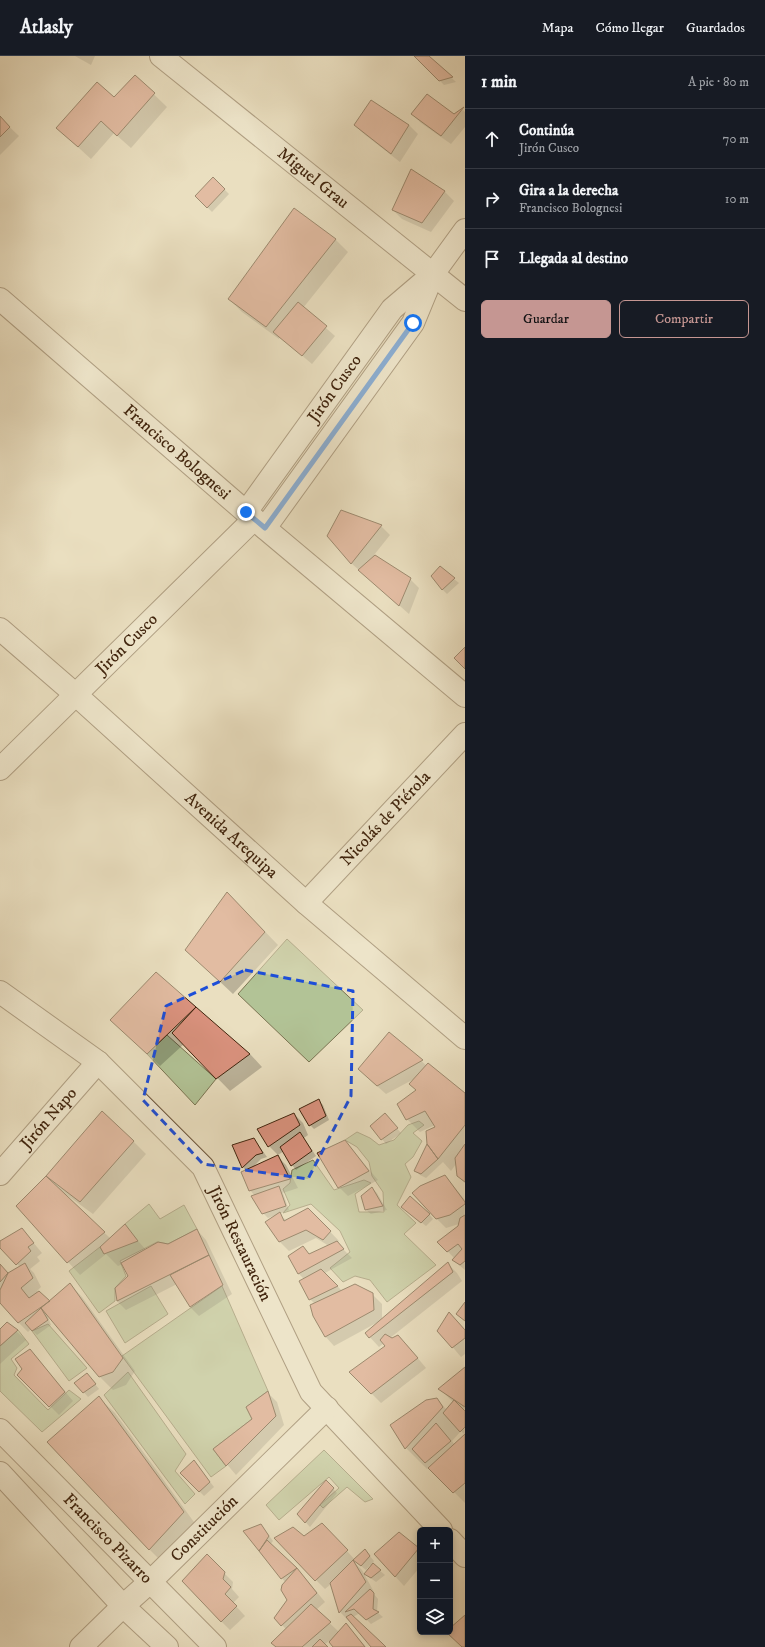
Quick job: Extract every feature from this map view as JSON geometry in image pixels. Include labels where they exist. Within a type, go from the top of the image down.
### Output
[{"type":"street","name":"Miguel Grau","points":[[162,56],[465,300]]},
{"type":"street","name":"Jirón Cusco","points":[[0,769],[75,694],[255,520],[413,323],[433,274],[465,230]]},
{"type":"street","name":"Francisco Bolognesi","points":[[0,299],[255,520],[465,696]]},
{"type":"street","name":"Avenida Arequipa","points":[[0,629],[75,694],[306,903],[465,1038]]},
{"type":"street","name":"Nicolás de Piérola","points":[[306,903],[465,734]]},
{"type":"street","name":"Jirón Restauración","points":[[0,992],[98,1062],[203,1167],[311,1392],[437,1527]]},
{"type":"street","name":"Jirón Napo","points":[[0,1174],[98,1062]]},
{"type":"street","name":"Constitución","points":[[81,1647],[123,1606],[151,1582],[327,1408]]},
{"type":"street","name":"Francisco Pizarro","points":[[0,1430],[215,1647]]},
{"type":"street","name":"Francisco Pizarro","points":[[0,1473],[123,1606],[167,1647]]},
{"type":"street","points":[[453,1543],[465,1556]]},
{"type":"highlighted area","points":[[245,970],[353,991],[351,1096],[308,1179],[203,1164],[143,1100],[166,1006]]},
{"type":"green space","points":[[287,939],[363,1010],[309,1062],[238,994]]},
{"type":"green space","points":[[167,1035],[216,1079],[195,1105],[147,1054]]},
{"type":"green space","points":[[419,1121],[424,1125],[413,1133],[422,1141],[413,1157],[405,1164],[411,1177],[397,1205],[416,1223],[404,1234],[436,1265],[387,1302],[370,1280],[355,1276],[343,1282],[330,1268],[350,1252],[340,1231],[311,1204],[283,1213],[290,1205],[283,1189],[290,1183],[292,1170],[313,1160],[334,1190],[364,1180],[371,1183],[355,1194],[359,1212],[384,1212],[383,1192],[372,1176],[369,1162],[357,1147],[345,1140],[357,1132],[370,1138],[379,1145],[394,1140],[408,1125]]},
{"type":"green space","points":[[149,1204],[160,1219],[184,1205],[197,1229],[168,1244],[157,1242],[120,1261],[126,1276],[115,1288],[115,1301],[99,1313],[69,1271],[100,1247],[104,1254],[125,1224]]},
{"type":"green space","points":[[151,1286],[168,1314],[125,1343],[106,1311]]},
{"type":"green space","points":[[222,1286],[268,1391],[246,1407],[252,1419],[213,1449],[226,1466],[211,1477],[122,1356]]},
{"type":"green space","points":[[48,1324],[87,1368],[69,1381],[32,1331]]},
{"type":"green space","points":[[18,1330],[29,1344],[11,1359],[17,1368],[14,1375],[48,1410],[69,1390],[81,1399],[42,1432],[0,1391],[0,1346]]},
{"type":"green space","points":[[128,1372],[186,1454],[175,1471],[195,1494],[185,1504],[104,1395]]},
{"type":"green space","points":[[324,1450],[373,1499],[365,1502],[347,1487],[323,1508],[320,1505],[339,1488],[329,1477],[279,1520],[266,1505]]},
{"type":"building","points":[[414,56],[429,56],[453,77],[439,81]]},
{"type":"building","points":[[135,75],[155,93],[117,136],[101,121],[78,147],[56,128],[97,82],[114,97]]},
{"type":"building","points":[[427,94],[454,114],[464,107],[441,136],[411,114]]},
{"type":"building","points":[[371,100],[409,125],[391,154],[354,125]]},
{"type":"building","points":[[0,116],[10,127],[0,137]]},
{"type":"building","points":[[411,169],[445,191],[422,223],[392,210]]},
{"type":"building","points":[[213,177],[225,189],[207,208],[195,196]]},
{"type":"building","points":[[294,208],[336,239],[266,327],[228,299]]},
{"type":"building","points":[[298,302],[327,326],[302,356],[273,332]]},
{"type":"building","points":[[341,510],[382,525],[351,564],[327,536]]},
{"type":"building","points":[[375,555],[411,578],[399,606],[358,570]]},
{"type":"building","points":[[440,566],[455,578],[442,590],[431,576]]},
{"type":"building","points":[[465,647],[465,669],[454,658]]},
{"type":"building","points":[[227,892],[265,932],[220,982],[185,950]]},
{"type":"building","points":[[156,972],[196,1007],[147,1054],[110,1020]]},
{"type":"building","points":[[196,1007],[250,1054],[216,1079],[172,1033]]},
{"type":"building","points":[[389,1032],[423,1060],[377,1086],[358,1069]]},
{"type":"building","points":[[428,1063],[465,1093],[465,1125],[438,1159],[427,1144],[426,1131],[435,1127],[425,1111],[406,1120],[397,1104],[416,1090],[409,1084]]},
{"type":"building","points":[[319,1099],[326,1116],[309,1126],[299,1109]]},
{"type":"building","points":[[102,1111],[134,1141],[80,1202],[46,1176]]},
{"type":"building","points":[[294,1113],[300,1125],[268,1147],[257,1129]]},
{"type":"building","points":[[385,1113],[398,1128],[381,1140],[370,1126]]},
{"type":"building","points":[[300,1132],[312,1151],[291,1166],[280,1147]]},
{"type":"building","points":[[254,1138],[263,1153],[256,1155],[242,1168],[232,1145]]},
{"type":"building","points":[[345,1140],[369,1171],[338,1188],[317,1153]]},
{"type":"building","points":[[427,1144],[438,1159],[421,1174],[414,1171]]},
{"type":"building","points":[[465,1144],[465,1182],[457,1176],[455,1158]]},
{"type":"building","points":[[278,1155],[290,1179],[249,1191],[241,1172]]},
{"type":"building","points":[[445,1175],[465,1204],[450,1215],[436,1219],[412,1193],[420,1186]]},
{"type":"building","points":[[46,1176],[105,1232],[67,1263],[16,1206]]},
{"type":"building","points":[[279,1186],[286,1206],[262,1214],[251,1196]]},
{"type":"building","points":[[372,1187],[383,1206],[365,1210],[361,1196]]},
{"type":"building","points":[[410,1196],[430,1214],[421,1223],[401,1207]]},
{"type":"building","points":[[308,1208],[331,1231],[323,1240],[306,1230],[279,1242],[265,1222],[280,1212],[284,1221]]},
{"type":"building","points":[[465,1215],[465,1261],[460,1265],[452,1260],[462,1249],[458,1244],[447,1252],[437,1242],[458,1226],[460,1218]]},
{"type":"building","points":[[125,1224],[138,1241],[104,1254],[100,1247]]},
{"type":"building","points":[[22,1228],[34,1243],[28,1247],[31,1251],[16,1265],[0,1248],[0,1241]]},
{"type":"building","points":[[197,1229],[209,1255],[117,1301],[115,1288],[128,1276],[121,1263],[158,1242],[168,1244]]},
{"type":"building","points":[[337,1241],[344,1249],[298,1274],[288,1256],[303,1246],[309,1254]]},
{"type":"building","points":[[209,1255],[223,1285],[190,1307],[170,1275]]},
{"type":"building","points":[[448,1262],[453,1272],[369,1338],[365,1333]]},
{"type":"building","points":[[25,1263],[33,1278],[21,1288],[29,1298],[39,1291],[50,1301],[18,1323],[0,1303],[0,1290],[8,1273]]},
{"type":"building","points":[[0,1264],[8,1273],[0,1282]]},
{"type":"building","points":[[321,1269],[338,1286],[309,1300],[299,1281]]},
{"type":"building","points":[[70,1283],[123,1358],[113,1372],[99,1377],[41,1308]]},
{"type":"building","points":[[355,1284],[373,1293],[374,1310],[325,1337],[313,1316],[310,1305]]},
{"type":"building","points":[[465,1302],[465,1321],[456,1314]]},
{"type":"building","points":[[41,1308],[48,1320],[32,1331],[25,1323]]},
{"type":"building","points":[[449,1312],[465,1330],[465,1338],[452,1348],[437,1331]]},
{"type":"building","points":[[7,1322],[18,1330],[0,1346],[0,1329]]},
{"type":"building","points":[[385,1334],[392,1338],[398,1335],[418,1358],[371,1394],[349,1372],[385,1346],[380,1340]]},
{"type":"building","points":[[30,1349],[65,1392],[49,1407],[17,1375],[22,1369],[15,1359]]},
{"type":"building","points":[[465,1367],[465,1407],[438,1389]]},
{"type":"building","points":[[87,1373],[96,1384],[83,1393],[74,1383]]},
{"type":"building","points":[[268,1391],[276,1416],[226,1466],[213,1449],[252,1419],[246,1407]]},
{"type":"building","points":[[99,1396],[184,1512],[149,1550],[47,1442]]},
{"type":"building","points":[[437,1398],[443,1407],[405,1449],[390,1425],[426,1400]]},
{"type":"building","points":[[454,1400],[465,1411],[465,1427],[460,1432],[443,1413]]},
{"type":"building","points":[[436,1423],[451,1441],[425,1463],[412,1449]]},
{"type":"building","points":[[465,1434],[465,1483],[453,1493],[428,1468]]},
{"type":"building","points":[[194,1460],[210,1482],[199,1492],[180,1473]]},
{"type":"building","points":[[326,1480],[334,1488],[305,1523],[297,1514]]},
{"type":"building","points":[[322,1523],[348,1550],[315,1581],[274,1538],[293,1527],[304,1536]]},
{"type":"building","points":[[261,1524],[269,1536],[259,1551],[243,1531]]},
{"type":"building","points":[[399,1532],[417,1546],[417,1550],[395,1577],[374,1554]]},
{"type":"building","points":[[267,1540],[297,1568],[281,1579],[259,1551]]},
{"type":"building","points":[[365,1549],[370,1556],[361,1566],[353,1560]]},
{"type":"building","points":[[207,1554],[225,1572],[223,1579],[231,1587],[225,1594],[237,1606],[221,1622],[182,1581]]},
{"type":"building","points":[[353,1560],[366,1582],[339,1613],[330,1583]]},
{"type":"building","points":[[373,1563],[381,1570],[371,1578],[364,1574]]},
{"type":"building","points":[[297,1568],[317,1593],[281,1626],[274,1618],[287,1600],[281,1590],[282,1585]]},
{"type":"building","points":[[370,1589],[374,1593],[373,1609],[379,1612],[366,1620],[354,1609],[345,1612]]},
{"type":"building","points":[[311,1604],[331,1622],[302,1647],[276,1647],[271,1643]]},
{"type":"building","points":[[351,1614],[386,1647],[371,1647],[346,1617]]},
{"type":"building","points":[[465,1615],[465,1647],[462,1647],[449,1635],[453,1635],[453,1625]]},
{"type":"building","points":[[346,1623],[365,1647],[333,1647],[329,1642]]},
{"type":"building","points":[[320,1639],[328,1647],[312,1647]]},
{"type":"route","points":[[246,512],[265,528],[413,323]]}]
